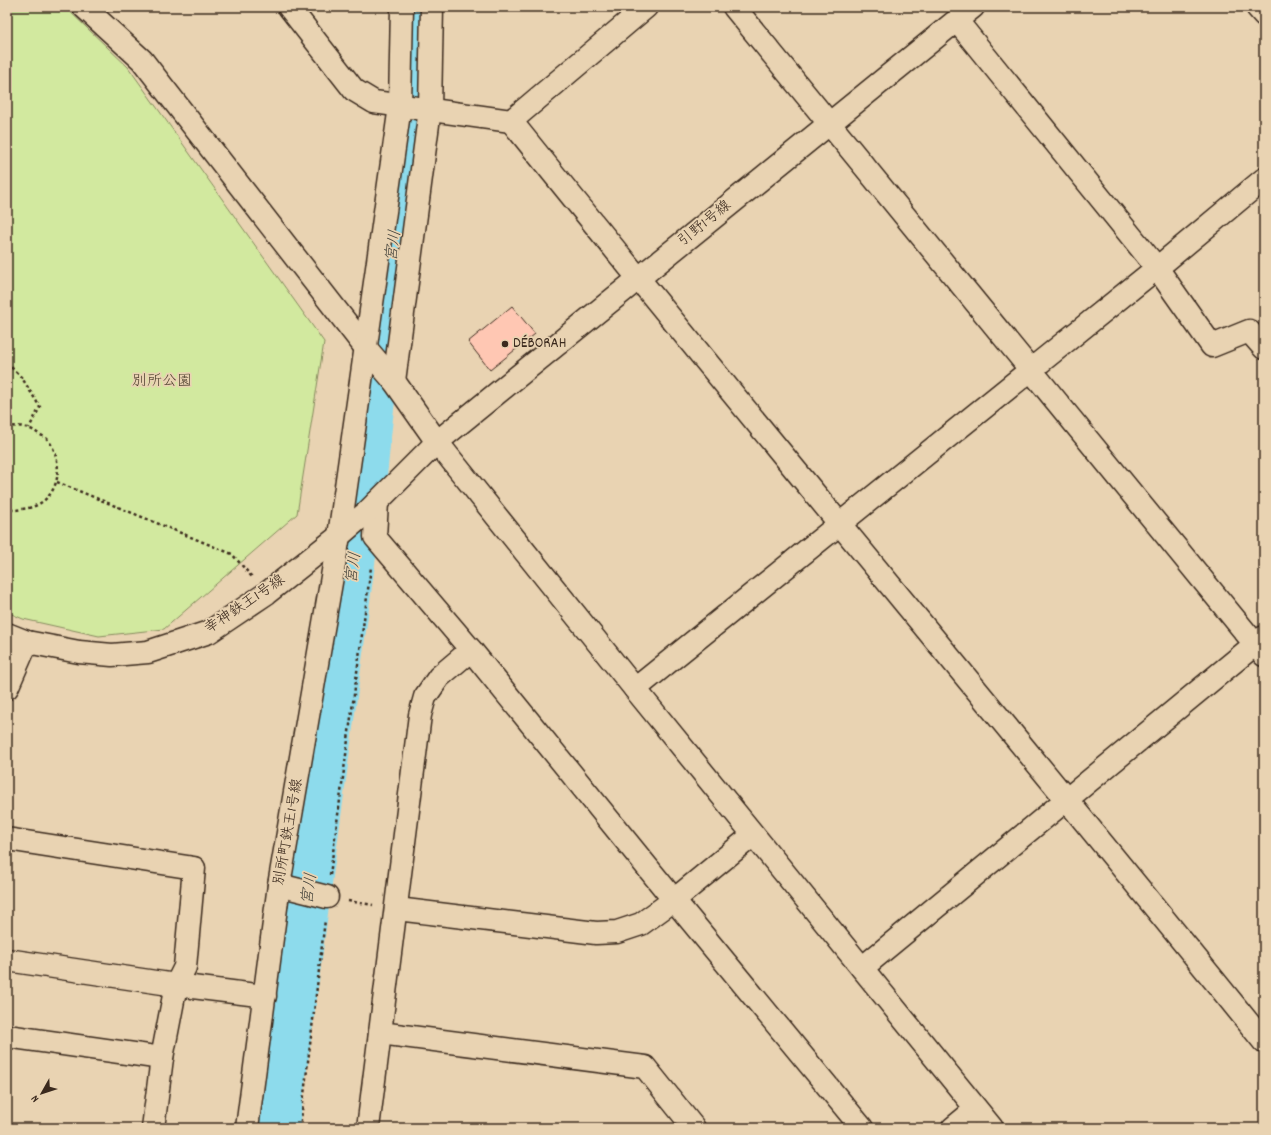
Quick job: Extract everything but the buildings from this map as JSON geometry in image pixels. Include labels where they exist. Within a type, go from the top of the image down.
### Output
[{"type":"street","points":[[84,7],[142,60],[366,348],[394,380],[437,442],[753,835],[992,1128]]},
{"type":"street","points":[[289,7],[354,90],[374,102],[511,121],[637,279],[1067,798],[1264,1042]]},
{"type":"street","points":[[402,7],[414,107]]},
{"type":"street","points":[[394,380],[414,107],[432,7]]},
{"type":"street","points":[[511,121],[646,7]]},
{"type":"street","points":[[734,7],[1030,370],[1261,645],[1067,798],[862,968]]},
{"type":"street","name":"引野1号線","points":[[437,442],[973,7]]},
{"type":"street","points":[[1257,7],[1264,15]]},
{"type":"street","points":[[957,21],[1157,268],[1212,346],[1249,331],[1264,348]]},
{"type":"street","name":"別所町鉄王1号線","points":[[247,1128],[280,885],[344,531],[366,348],[414,107]]},
{"type":"street","points":[[635,689],[841,524],[1264,180]]},
{"type":"street","name":"幸神鉄王1号線","points":[[7,634],[27,642],[80,652],[112,655],[148,652],[209,632],[266,593],[344,531],[373,506],[437,442]]},
{"type":"street","points":[[373,506],[375,537],[471,650],[862,1128]]},
{"type":"street","points":[[7,688],[27,642]]},
{"type":"street","points":[[368,1128],[397,909],[420,715],[424,697],[439,677],[471,650]]},
{"type":"street","points":[[397,909],[596,933],[617,932],[641,924],[674,900],[753,835]]},
{"type":"street","points":[[7,839],[194,868],[185,967],[176,985],[162,1058],[153,1128]]},
{"type":"street","points":[[280,885],[327,897]]},
{"type":"street","points":[[7,960],[176,985],[265,996]]},
{"type":"street","points":[[380,1033],[645,1067],[694,1128]]},
{"type":"street","points":[[7,1036],[162,1058]]},
{"type":"street","points":[[953,1128],[976,1109]]},
{"type":"path","points":[[7,363],[22,378],[40,407],[29,428]]},
{"type":"path","points":[[7,428],[29,428],[48,440],[58,460],[57,482],[47,498],[30,508],[11,510],[7,508]]},
{"type":"path","points":[[57,482],[232,554],[266,593]]},
{"type":"path","points":[[300,1128],[327,897],[375,537]]},
{"type":"path","points":[[327,897],[397,909]]},
{"type":"green space","name":"別所公園","points":[[7,7],[65,7],[128,67],[324,342],[297,514],[164,629],[99,636],[23,619],[7,612]]},
{"type":"waterway","name":"宮川","points":[[278,1128],[367,466],[384,320],[417,70],[422,7]]},
{"type":"place","name":"DÉBORAH","points":[[505,344]]}]
